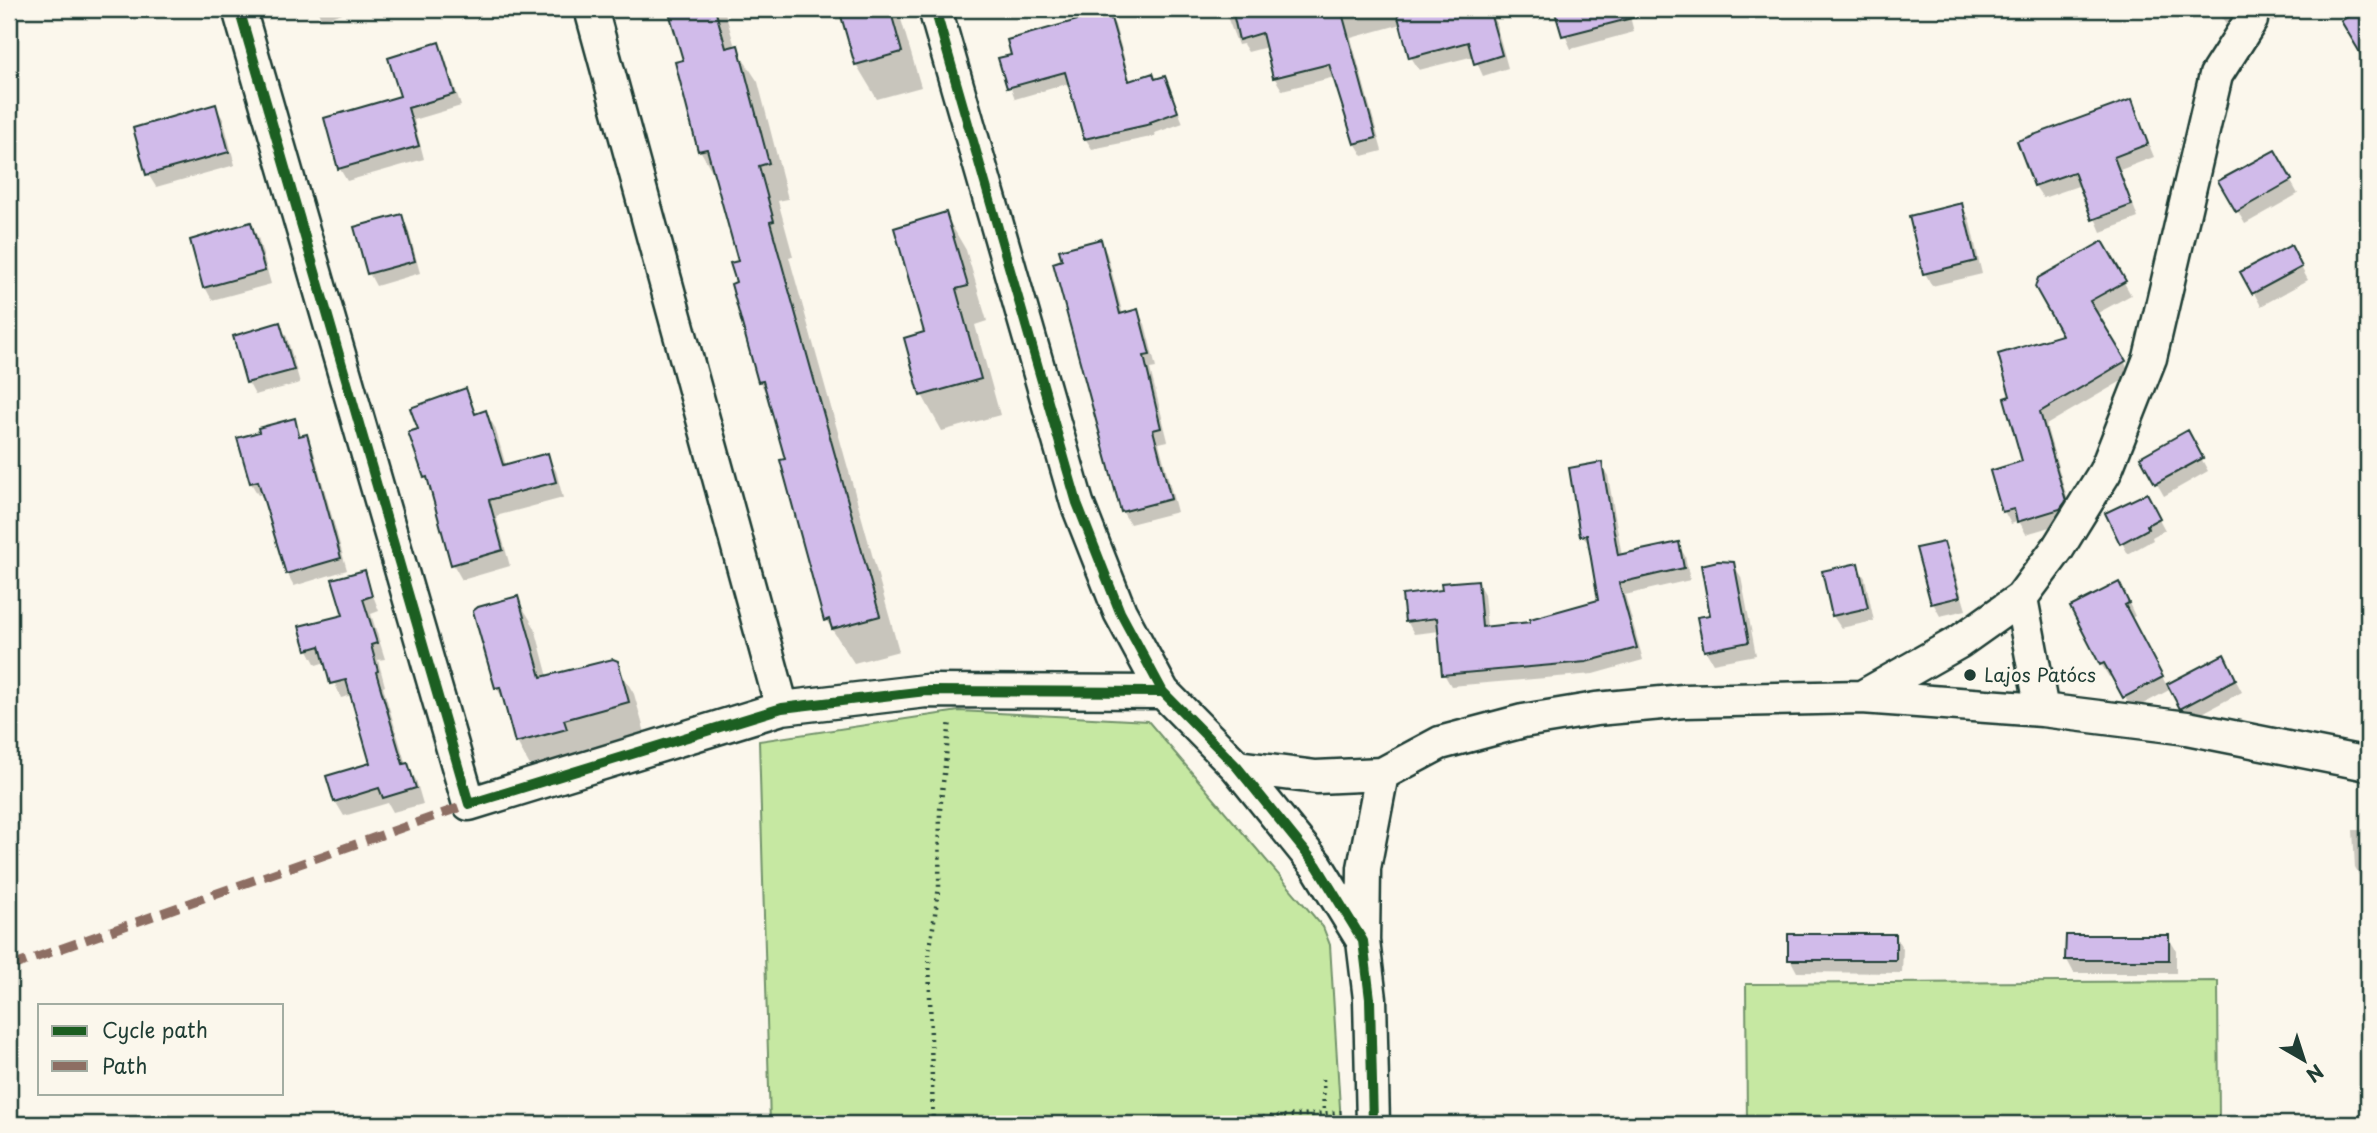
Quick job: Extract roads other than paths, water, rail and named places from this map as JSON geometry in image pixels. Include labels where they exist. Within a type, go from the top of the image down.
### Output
[{"type":"street","points":[[239,9],[468,804],[782,708],[949,690],[1163,692]]},
{"type":"street","points":[[591,9],[782,708]]},
{"type":"street","points":[[934,9],[1077,503],[1119,612],[1163,692],[1237,767],[1317,866],[1363,941]]},
{"type":"street","points":[[1862,697],[1959,642],[2021,598],[2058,548],[2105,472],[2150,358],[2216,75],[2251,20]]},
{"type":"street","points":[[2021,598],[2042,710]]},
{"type":"street","points":[[1237,767],[1316,777],[1382,774],[1440,743],[1523,722],[1596,709],[1684,701],[1862,697],[2042,710],[2187,728],[2368,764]]},
{"type":"street","points":[[1373,1117],[1370,999],[1363,941],[1364,868],[1382,774]]},
{"type":"place","name":"Lajos Patócs","points":[[1970,675]]}]
